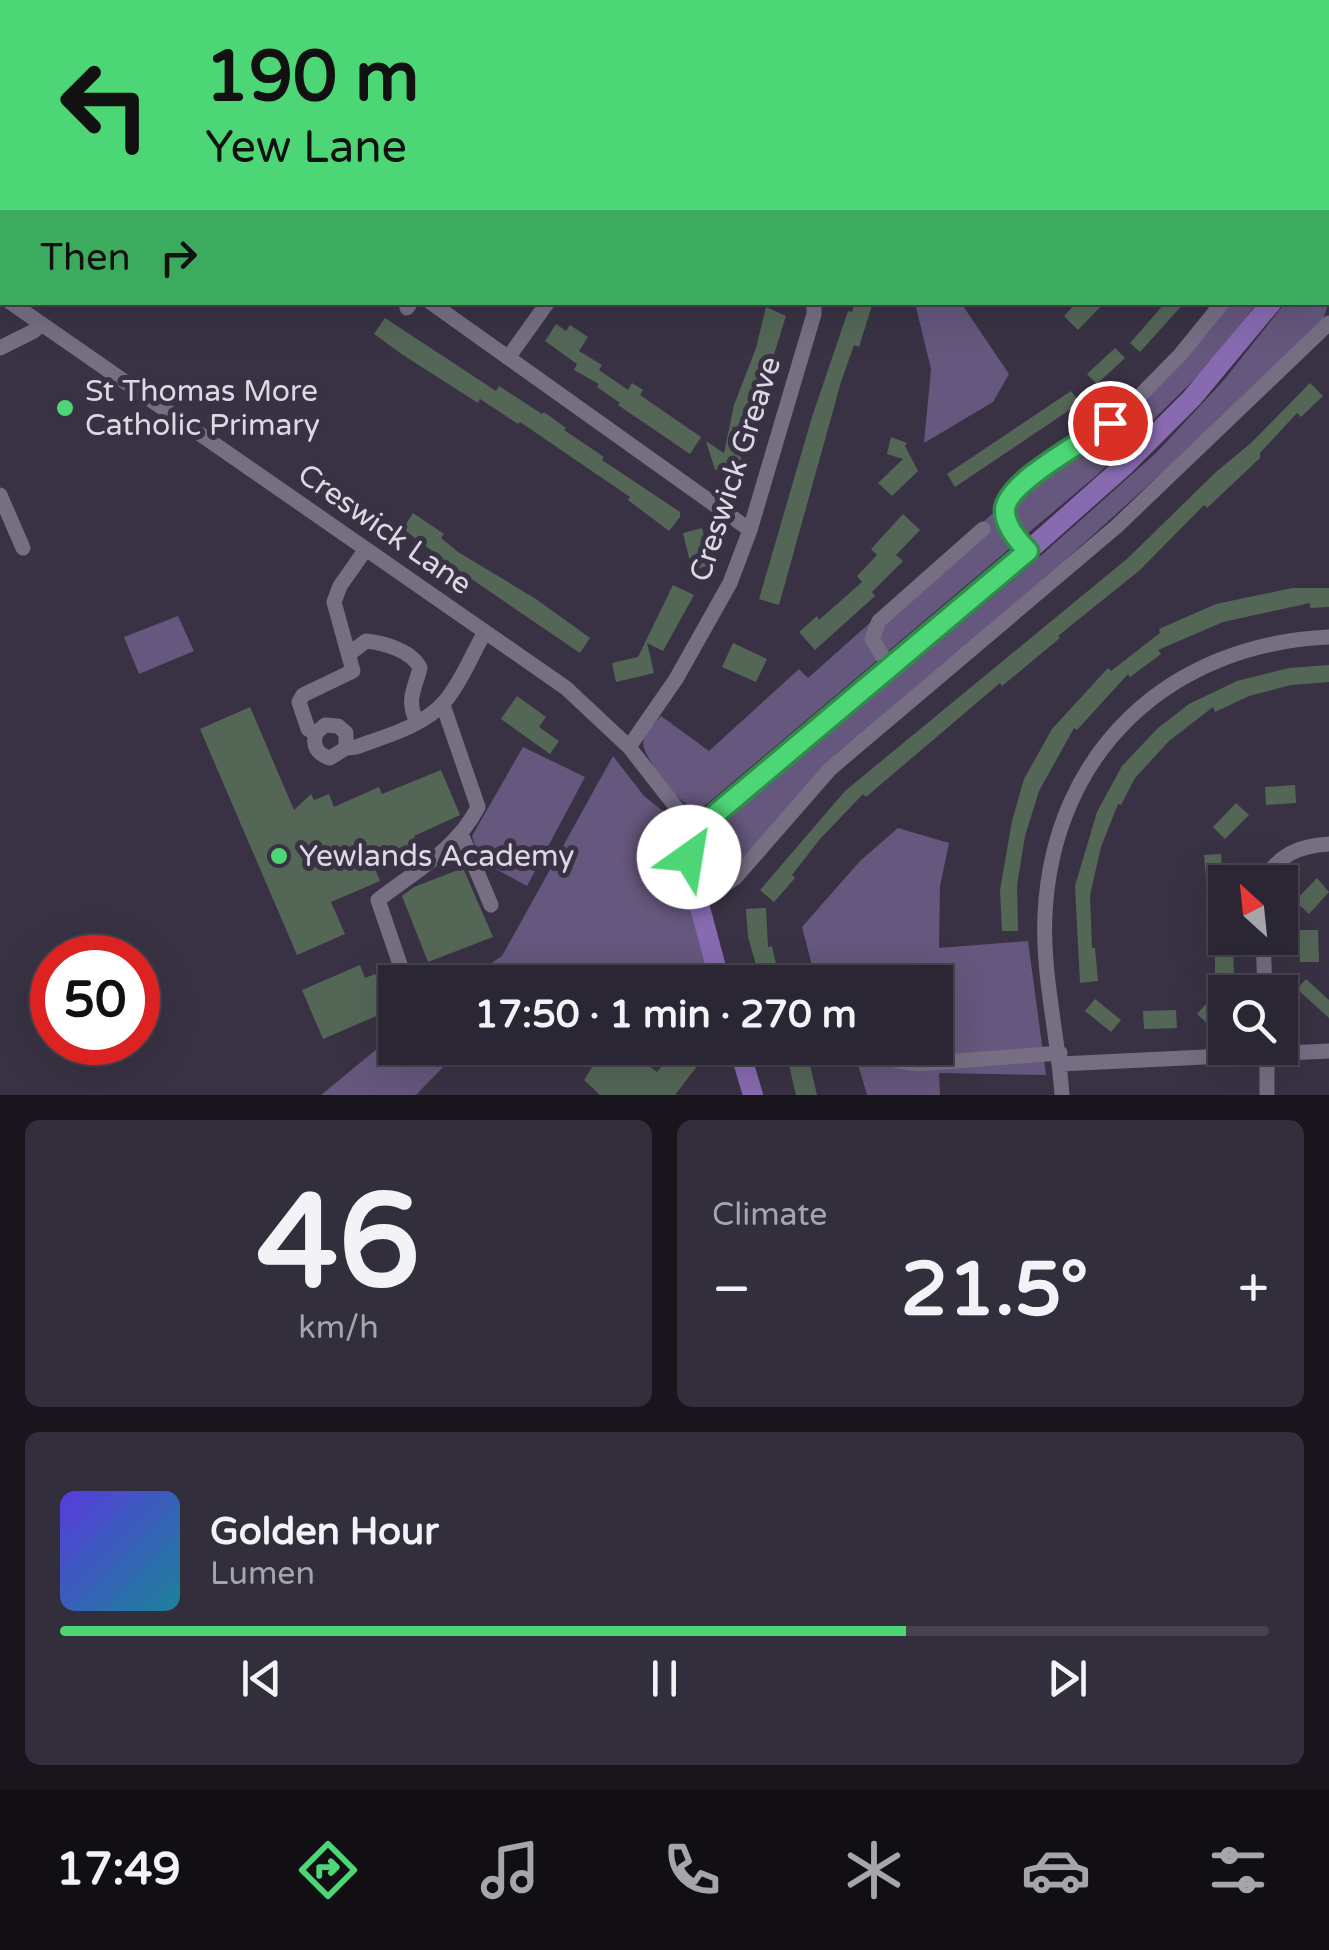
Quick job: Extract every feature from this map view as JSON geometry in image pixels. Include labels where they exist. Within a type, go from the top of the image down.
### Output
[{"type":"main road","points":[[715,965],[688,863],[697,834],[739,794],[1028,551],[1167,424],[1269,305]]},
{"type":"main road","points":[[744,1065],[753,1095]]},
{"type":"street","name":"Creswick Lane","points":[[14,305],[566,688],[628,747],[697,834]]},
{"type":"street","points":[[434,305],[750,530]]},
{"type":"street","points":[[508,358],[546,305]]},
{"type":"street","name":"Creswick Greave","points":[[628,747],[676,680],[730,583],[750,530],[814,305]]},
{"type":"street","points":[[1028,551],[1004,514],[1014,489],[1124,412],[1180,355],[1221,305]]},
{"type":"street","points":[[697,903],[735,878],[830,769],[1118,526],[1329,323]]},
{"type":"street","points":[[0,348],[41,324]]},
{"type":"street","points":[[0,495],[23,548]]},
{"type":"street","points":[[890,668],[872,639],[879,621],[983,529]]},
{"type":"street","points":[[316,733],[308,729],[300,711],[302,695],[353,671],[334,602],[340,586],[366,549]]},
{"type":"street","points":[[346,748],[346,733],[338,726],[324,725],[316,733],[314,745],[322,756],[336,757],[346,748],[417,722],[443,705],[485,632]]},
{"type":"street","points":[[1062,1095],[1045,947],[1047,884],[1064,814],[1097,752],[1156,694],[1194,670],[1234,653],[1274,643],[1329,637]]},
{"type":"street","points":[[350,654],[366,641],[416,658],[420,668],[409,697],[417,722]]},
{"type":"street","points":[[400,965],[378,900],[461,834],[478,807],[443,705]]},
{"type":"street","points":[[461,834],[491,905]]},
{"type":"street","points":[[1274,865],[1299,848],[1329,844]]},
{"type":"street","points":[[1298,1050],[1329,1051]]},
{"type":"street","points":[[953,1063],[1208,1052]]},
{"type":"street","points":[[1267,1095],[1268,1065]]},
{"type":"shaded area","points":[[915,305],[962,305],[1009,374],[993,402],[924,443],[931,369]]},
{"type":"shaded area","points":[[1228,305],[1255,305],[1208,366],[1097,475],[708,803],[701,808],[685,803],[653,766],[643,743],[661,716],[709,751],[799,669],[808,678],[991,515],[1127,417]]},
{"type":"shaded area","points":[[1283,305],[1326,305],[1322,322],[1206,433],[1042,581],[817,774],[728,875],[717,879],[707,876],[709,843],[730,816],[1018,576],[1157,452],[1224,380]]},
{"type":"shaded area","points":[[178,616],[194,651],[139,674],[124,637]]},
{"type":"shaded area","points":[[523,747],[585,777],[527,886],[479,860],[472,836]]},
{"type":"shaded area","points":[[613,756],[644,796],[673,819],[679,835],[679,867],[706,965],[488,965],[502,956]]},
{"type":"shaded area","points":[[898,828],[949,843],[940,886],[939,948],[1028,941],[1046,1075],[939,1073],[940,1095],[867,1095],[858,1065],[953,1065],[953,965],[812,965],[802,927],[860,861]]},
{"type":"shaded area","points":[[378,1048],[378,1065],[445,1065],[416,1095],[321,1095]]},
{"type":"building","points":[[854,305],[872,305],[859,347],[854,345],[841,382],[779,605],[759,599],[812,417],[848,311],[852,312]]},
{"type":"building","points":[[1074,305],[1102,305],[1078,330],[1064,316]]},
{"type":"building","points":[[1163,305],[1182,305],[1140,352],[1130,343]]},
{"type":"building","points":[[766,307],[786,316],[750,431],[732,427],[742,462],[715,470],[706,441],[724,453],[734,405],[756,348]]},
{"type":"building","points":[[385,318],[496,391],[499,386],[544,412],[604,457],[602,460],[680,512],[680,517],[669,531],[628,500],[630,497],[520,422],[480,399],[478,403],[403,355],[374,334]]},
{"type":"building","points":[[556,324],[566,331],[570,325],[588,337],[579,351],[602,365],[599,370],[628,390],[632,383],[643,390],[640,395],[701,437],[690,454],[618,405],[597,387],[599,384],[574,370],[577,364],[545,341]]},
{"type":"building","points":[[1115,348],[1125,358],[1097,384],[1087,374]]},
{"type":"building","points":[[1310,383],[1323,396],[1301,417],[1297,413],[1260,453],[1260,458],[1207,508],[1204,505],[1140,570],[866,797],[863,794],[820,839],[774,902],[760,890],[845,791],[1128,558]]},
{"type":"building","points":[[1071,391],[1080,403],[955,487],[947,474]]},
{"type":"building","points":[[891,437],[907,443],[918,471],[892,496],[878,483],[903,459],[887,454]]},
{"type":"building","points":[[413,513],[444,534],[441,538],[458,552],[536,599],[590,638],[580,653],[403,529]]},
{"type":"building","points":[[903,514],[920,530],[896,555],[903,561],[872,592],[875,596],[815,650],[799,632],[817,616],[819,620],[862,582],[857,576],[877,555],[871,549]]},
{"type":"building","points":[[702,528],[711,565],[692,570],[683,533]]},
{"type":"building","points":[[673,585],[694,595],[663,651],[647,643],[654,673],[616,682],[612,663],[638,657]]},
{"type":"building","points":[[1292,588],[1329,588],[1329,607],[1310,608],[1310,603],[1223,622],[1158,650],[1161,654],[1130,677],[1128,674],[1077,730],[1074,728],[1039,791],[1025,836],[1017,885],[1018,931],[1002,931],[1000,890],[1012,821],[1024,779],[1052,729],[1108,668],[1111,671],[1160,633],[1159,629],[1216,604]]},
{"type":"building","points":[[733,643],[767,659],[756,682],[722,667]]},
{"type":"building","points":[[1329,665],[1329,682],[1291,685],[1249,696],[1215,712],[1213,707],[1169,741],[1135,778],[1121,805],[1118,804],[1101,847],[1090,895],[1098,981],[1080,983],[1075,886],[1097,812],[1122,766],[1158,728],[1189,704],[1237,681],[1289,668]]},
{"type":"building","points":[[517,696],[546,717],[539,727],[559,741],[550,754],[501,719]]},
{"type":"building","points":[[250,707],[294,810],[311,794],[314,800],[329,794],[334,807],[379,787],[382,794],[441,770],[460,815],[414,836],[417,843],[404,849],[407,856],[375,869],[380,881],[331,902],[345,934],[297,955],[200,729]]},
{"type":"building","points":[[1295,785],[1296,803],[1266,805],[1265,787]]},
{"type":"building","points":[[1236,803],[1249,815],[1225,839],[1213,827]]},
{"type":"building","points":[[1221,854],[1222,865],[1208,865],[1207,888],[1204,855]]},
{"type":"building","points":[[463,868],[493,937],[428,962],[402,896],[414,887]]},
{"type":"building","points":[[1317,878],[1329,892],[1309,914],[1298,904],[1298,898]]},
{"type":"building","points":[[766,908],[768,947],[772,946],[776,965],[756,965],[746,909]]},
{"type":"building","points":[[1299,930],[1318,930],[1319,962],[1300,962]]},
{"type":"building","points":[[1215,955],[1233,955],[1234,973],[1215,974]]},
{"type":"building","points":[[360,965],[365,978],[375,974],[378,981],[378,1015],[323,1039],[302,990]]},
{"type":"building","points":[[1306,979],[1329,1000],[1329,1018],[1298,990]]},
{"type":"building","points":[[1095,999],[1121,1020],[1111,1032],[1085,1011]]},
{"type":"building","points":[[1208,1002],[1208,1024],[1197,1014]]},
{"type":"building","points":[[1176,1010],[1177,1028],[1144,1029],[1143,1011]]},
{"type":"building","points":[[593,1065],[647,1065],[657,1072],[663,1065],[698,1065],[675,1095],[600,1095],[584,1080]]},
{"type":"building","points":[[789,1065],[810,1065],[817,1095],[796,1095]]},
{"type":"place","name":"St Thomas More Catholic Primary","points":[[65,408]]},
{"type":"place","name":"Yewlands Academy","points":[[279,856]]},
{"type":"route","points":[[689,857],[697,834],[718,812],[1028,551],[1004,514],[1008,498],[1014,489],[1110,423]]}]
